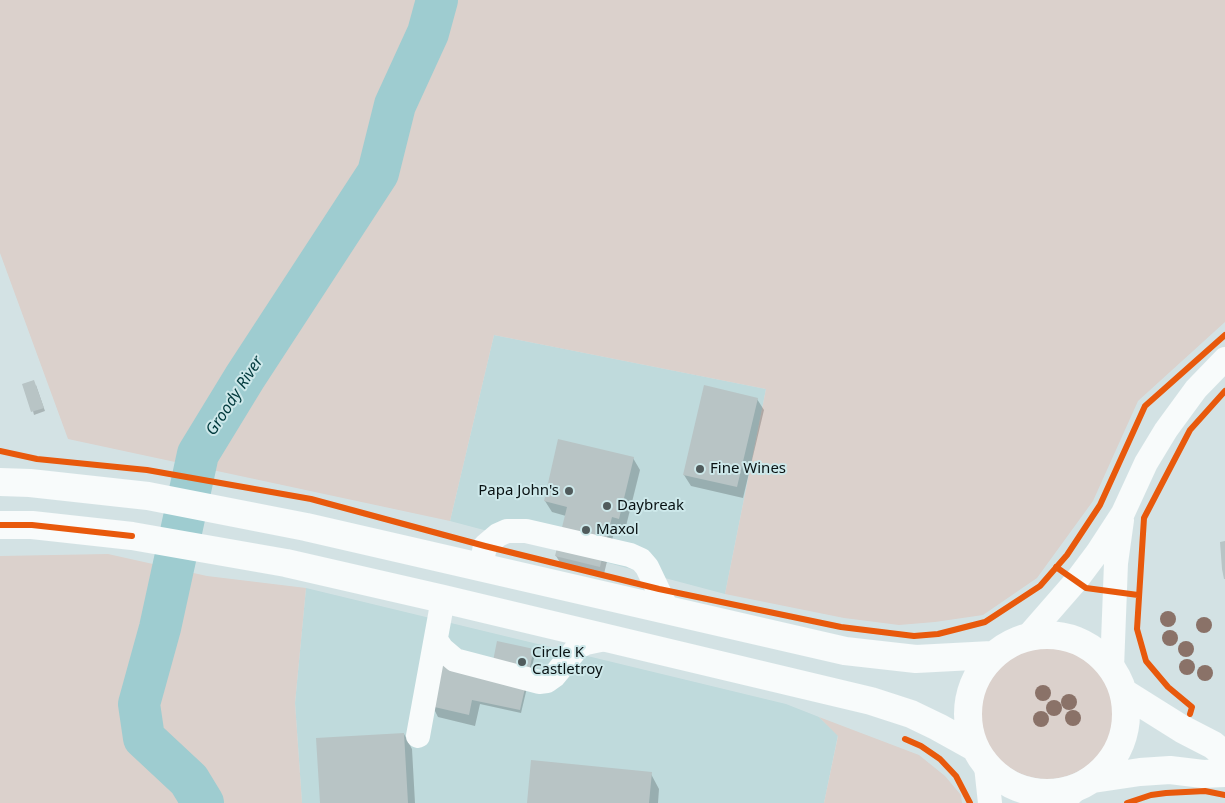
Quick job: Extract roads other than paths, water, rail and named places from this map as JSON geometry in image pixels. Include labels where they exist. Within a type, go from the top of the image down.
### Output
[{"type":"main road","points":[[0,482],[30,483],[148,496],[306,528],[845,651],[916,659],[992,655]]},
{"type":"main road","points":[[0,525],[32,525],[132,536],[286,563],[511,614],[871,700],[938,727],[980,757],[1005,782],[1028,792],[1053,794],[1077,790],[1140,772],[1170,770],[1203,774],[1225,772]]},
{"type":"main road","points":[[421,554],[438,580],[444,599]]},
{"type":"main road","points":[[480,567],[492,592],[511,614]]},
{"type":"main road","points":[[980,757],[967,724],[968,698],[977,675],[992,655],[1009,644],[1028,636],[1052,634],[1075,639],[1095,651],[1112,668],[1123,692],[1126,716],[1122,740],[1110,762],[1077,790]]},
{"type":"main road","points":[[1123,692],[1213,745],[1225,755]]},
{"type":"street","points":[[1028,636],[1076,581],[1097,553],[1123,513],[1146,463],[1166,430],[1196,389],[1225,360]]},
{"type":"street","points":[[1112,668],[1116,563],[1123,513]]},
{"type":"street","points":[[480,567],[485,546],[498,535],[507,531],[526,531],[604,549],[641,560],[647,567],[668,612]]},
{"type":"street","points":[[418,736],[444,599]]},
{"type":"street","points":[[436,640],[442,649],[455,660],[539,682],[554,676],[578,647],[586,643],[610,638]]},
{"type":"street","points":[[980,757],[990,803]]},
{"type":"waterway","name":"Groody River","points":[[203,803],[189,780],[144,738],[139,704],[160,628],[198,454],[245,377],[378,173],[395,105],[428,33],[437,0]]},
{"type":"place","name":"Fine Wines","points":[[700,469]]},
{"type":"place","name":"Papa John's","points":[[569,491]]},
{"type":"place","name":"Daybreak","points":[[607,506]]},
{"type":"place","name":"Maxol","points":[[586,530]]},
{"type":"place","name":"Circle K Castletroy","points":[[522,662]]}]
